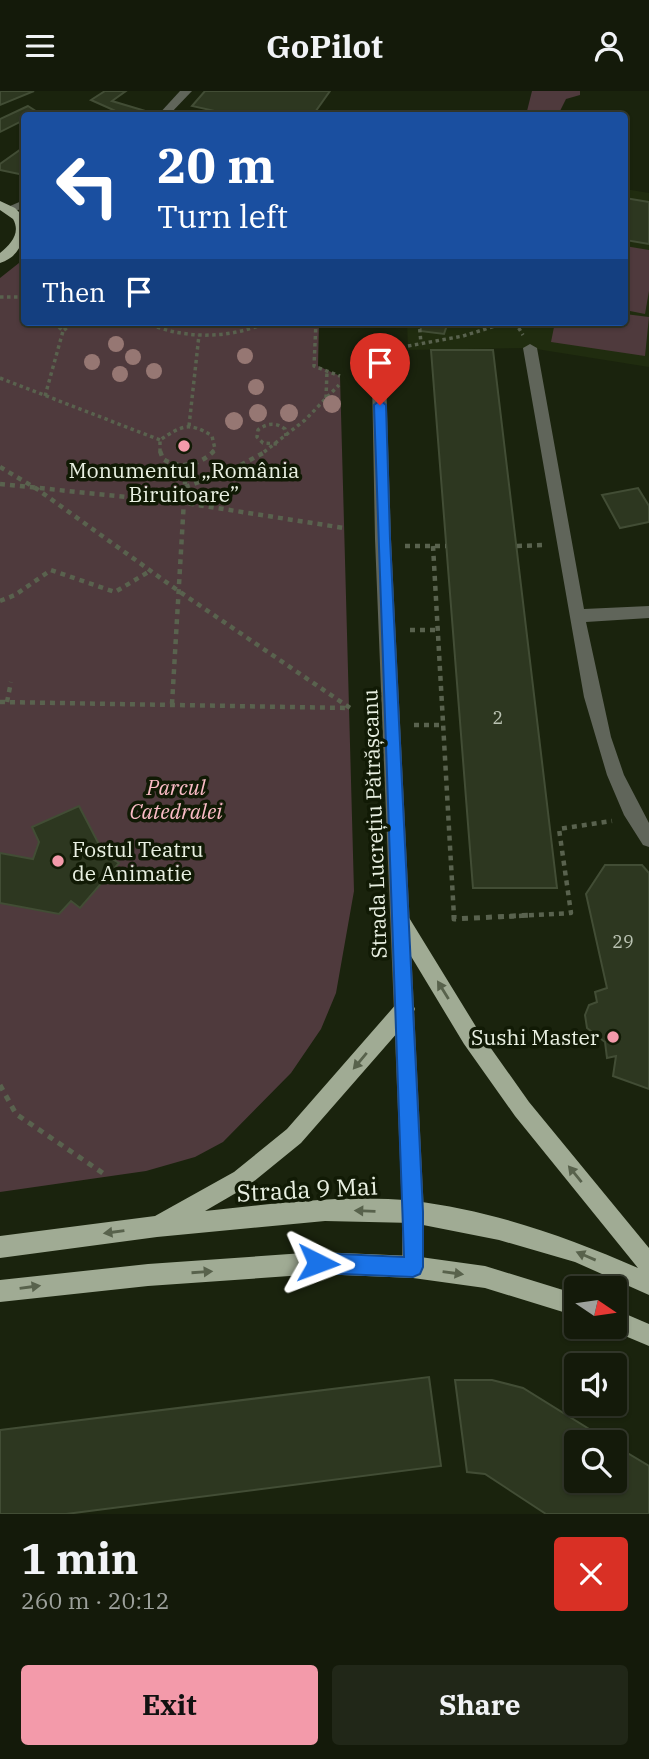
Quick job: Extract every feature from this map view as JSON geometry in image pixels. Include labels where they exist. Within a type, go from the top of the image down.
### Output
[{"type":"main road","points":[[4,207],[21,221]]},
{"type":"main road","points":[[0,260],[21,241]]},
{"type":"main road","points":[[401,922],[471,1037],[522,1109],[649,1265]]},
{"type":"main road","points":[[157,1226],[240,1179],[294,1136],[405,1009]]},
{"type":"main road","name":"Strada 9 Mai","points":[[0,1247],[157,1226],[326,1210],[413,1212],[499,1229],[576,1252],[649,1283]]},
{"type":"main road","points":[[0,1291],[111,1279],[318,1263],[413,1267],[485,1277],[564,1301]]},
{"type":"main road","points":[[627,1326],[649,1335]]},
{"type":"street","points":[[166,112],[186,91]]},
{"type":"street","points":[[530,348],[582,649],[606,744],[634,818],[649,839]]},
{"type":"street","name":"Strada Lucrețiu Pătrășcanu","points":[[379,378],[384,553],[413,1212],[413,1267]]},
{"type":"street","points":[[578,616],[649,613]]},
{"type":"path","points":[[0,297],[21,297]]},
{"type":"path","points":[[58,326],[62,331]]},
{"type":"path","points":[[46,396],[62,331],[69,326]]},
{"type":"path","points":[[153,326],[164,331],[199,335],[237,332],[256,326]]},
{"type":"path","points":[[316,326],[314,366],[340,376]]},
{"type":"path","points":[[419,326],[421,343]]},
{"type":"path","points":[[408,346],[463,336],[495,326]]},
{"type":"path","points":[[189,426],[199,335]]},
{"type":"path","points":[[326,400],[327,371]]},
{"type":"path","points":[[0,378],[160,440]]},
{"type":"path","points":[[185,487],[250,463],[283,441],[339,385]]},
{"type":"path","points":[[264,425],[278,425],[287,433],[283,441],[272,445],[263,443],[257,437],[258,431],[264,425]]},
{"type":"path","points":[[198,427],[212,436],[215,449],[205,461],[186,466],[169,463],[163,458],[159,453],[160,440],[171,430],[198,427]]},
{"type":"path","points":[[172,703],[186,466]]},
{"type":"path","points":[[0,467],[37,489],[180,592],[350,708],[0,702]]},
{"type":"path","points":[[0,484],[185,503],[344,528]]},
{"type":"path","points":[[405,545],[446,546]]},
{"type":"path","points":[[433,546],[454,919],[571,913],[559,829],[634,818]]},
{"type":"path","points":[[0,601],[15,595],[51,570],[115,591],[150,571]]},
{"type":"path","points":[[409,630],[437,630]]},
{"type":"path","points":[[6,702],[11,682]]},
{"type":"path","points":[[414,725],[443,725]]},
{"type":"path","points":[[0,1085],[16,1114],[107,1176]]},
{"type":"shaded area","points":[[628,190],[649,193],[649,367],[530,348],[408,350],[407,326],[628,326]]},
{"type":"green space","points":[[532,91],[580,91],[580,95],[566,99],[560,112],[527,112]]},
{"type":"green space","points":[[628,246],[649,250],[649,291],[645,314],[628,311]]},
{"type":"green space","name":"Parcul Catedralei","points":[[21,261],[21,326],[319,326],[318,366],[340,376],[354,891],[336,993],[321,1029],[291,1073],[223,1142],[195,1157],[146,1171],[0,1192],[0,278]]},
{"type":"green space","points":[[628,314],[649,317],[645,356],[551,342],[554,326],[628,326]]},
{"type":"building","points":[[0,91],[34,91],[0,105]]},
{"type":"building","points":[[105,91],[126,91],[112,101],[149,112],[118,112],[91,100]]},
{"type":"building","points":[[205,91],[330,91],[315,112],[219,112],[192,106]]},
{"type":"building","points":[[28,106],[37,112],[21,112],[21,122],[0,132],[0,119]]},
{"type":"building","points":[[21,149],[21,174],[0,170],[0,164]]},
{"type":"building","points":[[628,198],[649,202],[649,244],[628,240]]},
{"type":"building","points":[[422,326],[447,326],[444,334],[420,331]]},
{"type":"building","points":[[431,350],[493,350],[557,888],[473,888]]},
{"type":"building","points":[[638,488],[649,506],[649,522],[620,528],[602,495]]},
{"type":"building","name":"Fostul Teatru de Animatie","points":[[79,806],[104,854],[119,863],[80,908],[71,901],[59,914],[0,903],[0,853],[33,859],[39,842],[32,827]]},
{"type":"building","points":[[605,865],[642,865],[649,873],[649,1089],[613,1076],[616,1056],[607,1058],[605,1042],[587,1028],[585,1015],[589,1005],[597,1002],[595,992],[607,988],[586,894]]},
{"type":"building","points":[[429,1377],[441,1466],[66,1514],[0,1514],[0,1430]]},
{"type":"building","points":[[455,1380],[492,1380],[523,1388],[564,1413],[564,1416],[591,1430],[564,1430],[564,1493],[627,1493],[627,1453],[649,1466],[649,1514],[546,1514],[485,1474],[467,1472]]},
{"type":"place","name":"Monumentul „România Biruitoare”","points":[[184,446]]},
{"type":"place","name":"Fostul Teatru de Animatie","points":[[58,861]]},
{"type":"place","name":"Sushi Master","points":[[613,1037]]},
{"type":"route","points":[[318,1263],[413,1267],[412,1184],[383,539],[380,405]]}]
